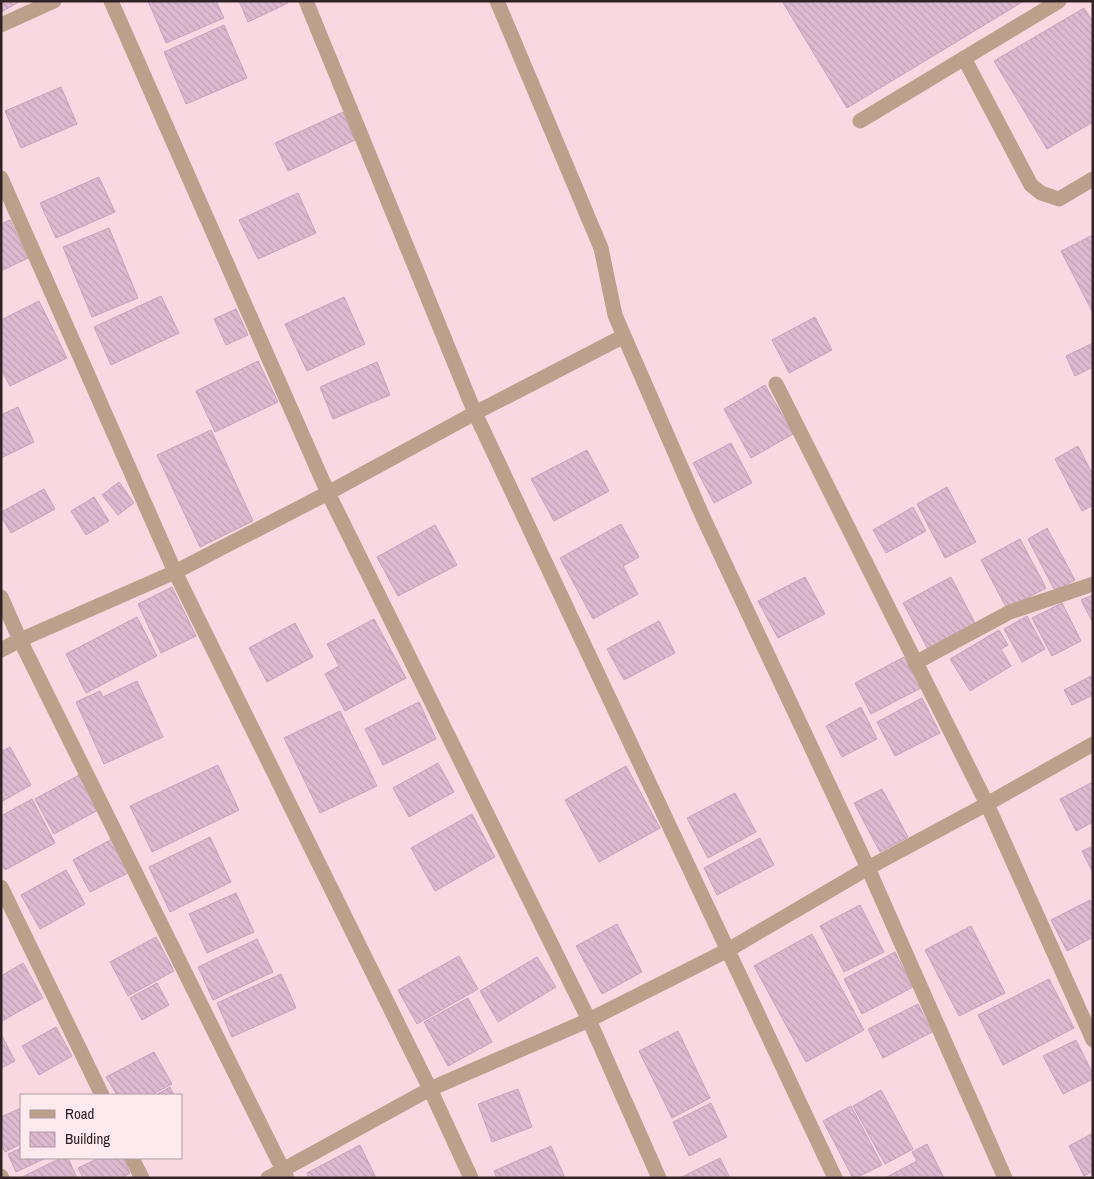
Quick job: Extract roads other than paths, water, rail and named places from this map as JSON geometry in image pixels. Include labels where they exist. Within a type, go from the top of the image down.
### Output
[{"type":"street","points":[[1,25],[54,1]]},
{"type":"street","points":[[111,1],[328,493],[589,1020],[659,1178]]},
{"type":"street","points":[[306,1],[475,413],[835,1178]]},
{"type":"street","points":[[498,1],[601,248],[614,314],[702,515],[868,868],[1006,1178]]},
{"type":"street","points":[[860,121],[1059,1]]},
{"type":"street","points":[[964,58],[1031,185],[1041,193],[1060,198],[1093,179]]},
{"type":"street","points":[[1,178],[175,572],[430,1089],[471,1178]]},
{"type":"street","points":[[1,650],[175,572],[624,336]]},
{"type":"street","points":[[776,384],[987,804],[1093,1040]]},
{"type":"street","points":[[915,663],[1010,612],[1093,584]]},
{"type":"street","points":[[1,597],[20,640],[286,1174]]},
{"type":"street","points":[[268,1178],[286,1174],[430,1089],[589,1020],[728,950],[868,868],[1093,744]]},
{"type":"street","points":[[1,886],[102,1094]]},
{"type":"street","points":[[132,1159],[142,1178]]}]
